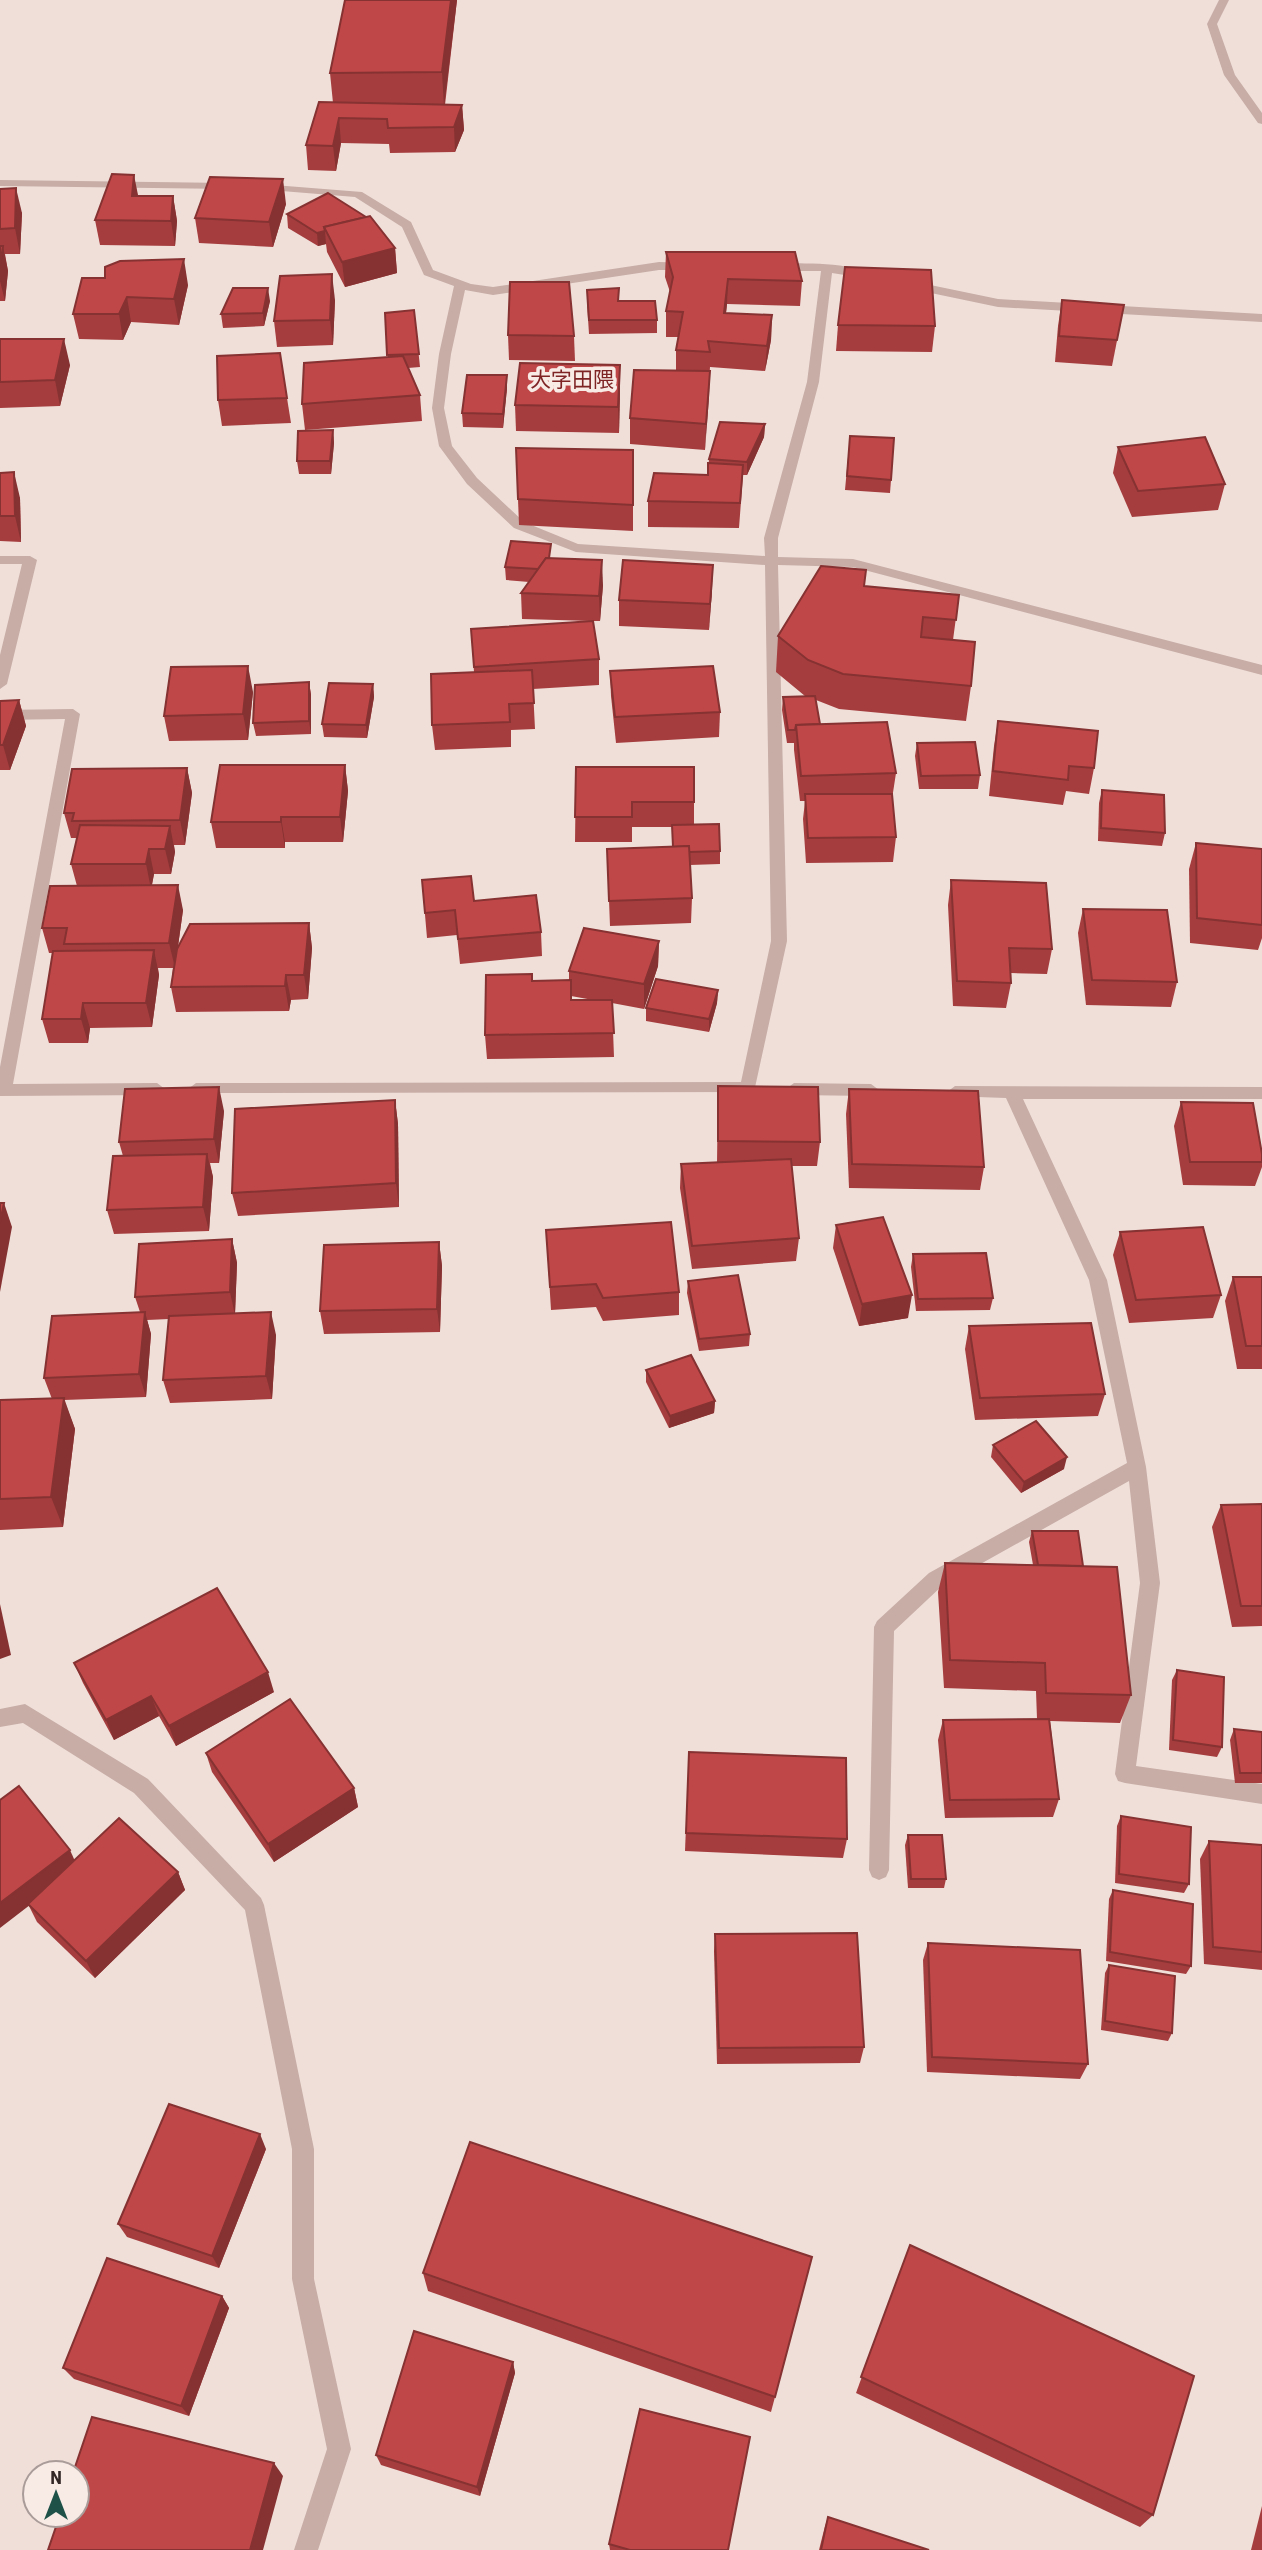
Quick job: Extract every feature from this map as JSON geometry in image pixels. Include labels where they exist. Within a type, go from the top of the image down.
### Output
[{"type":"street","points":[[1224,0],[1212,24],[1230,75],[1262,121]]},
{"type":"street","points":[[0,183],[256,186],[358,194],[407,225],[428,272],[460,285],[494,291],[659,266],[701,267]]},
{"type":"street","points":[[757,267],[827,268],[998,303],[1262,318]]},
{"type":"street","points":[[762,1088],[779,942],[771,538],[813,382],[827,268]]},
{"type":"street","points":[[460,285],[445,354],[438,408],[446,446],[472,481],[519,525],[576,548],[771,561],[853,563],[1262,670]]},
{"type":"street","points":[[0,561],[30,560],[1,678]]},
{"type":"street","points":[[0,715],[73,714],[2,1090],[887,1090]]},
{"type":"street","points":[[943,1092],[1262,1093]]},
{"type":"street","points":[[1012,1093],[1098,1280],[1137,1467],[1150,1583],[1125,1774],[1262,1794]]},
{"type":"street","points":[[879,1871],[884,1627],[936,1579],[1137,1467]]},
{"type":"street","points":[[0,1718],[25,1713],[141,1786],[254,1905],[303,2149],[303,2279],[339,2449],[306,2550]]},
{"type":"building","points":[[345,0],[451,0],[442,72],[330,73]]},
{"type":"building","points":[[319,102],[462,105],[454,127],[388,128],[387,119],[339,118],[333,146],[306,145]]},
{"type":"building","points":[[112,174],[134,175],[132,196],[173,196],[171,221],[95,220]]},
{"type":"building","points":[[210,177],[283,179],[269,222],[195,218]]},
{"type":"building","points":[[16,188],[15,228],[0,229],[0,189]]},
{"type":"building","points":[[328,193],[366,217],[324,227],[325,231],[317,233],[287,214]]},
{"type":"building","points":[[370,216],[395,248],[342,262],[324,227]]},
{"type":"building","points":[[666,252],[795,252],[802,281],[728,279],[724,313],[772,315],[767,346],[708,341],[710,352],[676,350],[683,312],[666,311],[673,277]]},
{"type":"building","points":[[184,259],[174,299],[127,297],[119,314],[73,314],[82,278],[105,278],[105,267],[120,261]]},
{"type":"building","points":[[845,267],[931,270],[935,326],[838,325]]},
{"type":"building","points":[[332,274],[330,320],[274,321],[280,276]]},
{"type":"building","points":[[510,282],[569,282],[574,336],[508,335]]},
{"type":"building","points":[[233,288],[268,288],[263,313],[221,314]]},
{"type":"building","points":[[619,288],[618,301],[655,301],[657,320],[589,320],[587,290]]},
{"type":"building","points":[[1062,300],[1124,305],[1117,340],[1059,336]]},
{"type":"building","points":[[414,310],[419,354],[387,355],[385,313]]},
{"type":"building","points":[[0,339],[64,339],[55,380],[0,382]]},
{"type":"building","points":[[280,353],[287,398],[218,400],[217,356]]},
{"type":"building","points":[[403,356],[420,395],[302,404],[304,363]]},
{"type":"building","points":[[520,363],[620,365],[618,407],[515,405]]},
{"type":"building","points":[[634,370],[710,371],[706,424],[630,418]]},
{"type":"building","points":[[467,375],[507,375],[503,414],[462,413]]},
{"type":"building","points":[[720,422],[765,424],[747,462],[709,459]]},
{"type":"building","points":[[333,430],[330,461],[297,461],[298,431]]},
{"type":"building","points":[[850,436],[894,438],[891,480],[847,476]]},
{"type":"building","points":[[1205,437],[1225,484],[1138,491],[1118,447]]},
{"type":"building","points":[[516,448],[633,450],[633,505],[518,499]]},
{"type":"building","points":[[708,463],[743,465],[740,503],[648,501],[654,473],[708,475]]},
{"type":"building","points":[[14,472],[15,516],[0,516],[0,473]]},
{"type":"building","points":[[511,541],[551,544],[549,558],[546,558],[538,569],[505,567]]},
{"type":"building","points":[[546,558],[602,560],[599,596],[521,593]]},
{"type":"building","points":[[623,560],[713,565],[710,604],[619,600]]},
{"type":"building","points":[[821,566],[866,570],[864,586],[959,595],[956,620],[923,617],[921,637],[975,642],[971,686],[843,674],[808,660],[778,636]]},
{"type":"building","points":[[593,621],[599,659],[474,667],[471,629]]},
{"type":"building","points":[[248,666],[243,714],[164,716],[171,667]]},
{"type":"building","points":[[713,666],[720,712],[615,717],[610,671]]},
{"type":"building","points":[[532,670],[534,703],[509,704],[510,722],[432,725],[431,674]]},
{"type":"building","points":[[309,682],[309,721],[253,723],[255,685]]},
{"type":"building","points":[[329,683],[373,684],[366,725],[322,724]]},
{"type":"building","points":[[815,696],[820,724],[796,725],[795,730],[788,730],[783,697]]},
{"type":"building","points":[[19,700],[3,745],[0,745],[0,701]]},
{"type":"building","points":[[998,721],[1098,731],[1094,768],[1069,766],[1068,780],[993,771]]},
{"type":"building","points":[[887,722],[896,773],[801,776],[796,725]]},
{"type":"building","points":[[975,742],[980,775],[921,776],[917,743]]},
{"type":"building","points":[[220,765],[345,765],[340,817],[281,817],[281,822],[211,822]]},
{"type":"building","points":[[576,767],[694,767],[694,802],[632,802],[632,817],[575,817]]},
{"type":"building","points":[[187,768],[180,820],[72,821],[74,813],[64,813],[72,769]]},
{"type":"building","points":[[1102,790],[1164,795],[1165,833],[1101,828]]},
{"type":"building","points":[[805,794],[892,794],[896,837],[808,838]]},
{"type":"building","points":[[719,824],[720,851],[689,852],[689,846],[673,847],[672,825]]},
{"type":"building","points":[[80,825],[170,826],[165,849],[149,849],[146,864],[71,864]]},
{"type":"building","points":[[1196,843],[1262,849],[1262,925],[1197,918]]},
{"type":"building","points":[[689,846],[692,898],[609,901],[607,849]]},
{"type":"building","points":[[471,876],[474,901],[536,895],[541,932],[458,939],[455,910],[425,913],[422,880]]},
{"type":"building","points":[[951,880],[1046,883],[1052,949],[1009,948],[1011,983],[957,981]]},
{"type":"building","points":[[178,885],[169,943],[64,944],[67,928],[42,928],[50,886]]},
{"type":"building","points":[[1083,909],[1167,910],[1177,982],[1092,980]]},
{"type":"building","points":[[309,923],[304,975],[286,975],[285,986],[171,987],[177,949],[190,924]]},
{"type":"building","points":[[584,928],[659,941],[644,984],[569,971]]},
{"type":"building","points":[[154,950],[146,1003],[83,1003],[81,1019],[42,1019],[53,951]]},
{"type":"building","points":[[532,974],[532,981],[571,980],[571,1000],[612,1000],[614,1033],[485,1035],[486,975]]},
{"type":"building","points":[[656,979],[718,990],[709,1019],[646,1008]]},
{"type":"building","points":[[718,1086],[818,1087],[820,1142],[718,1141]]},
{"type":"building","points":[[219,1087],[214,1139],[119,1142],[125,1089]]},
{"type":"building","points":[[849,1089],[978,1091],[984,1167],[852,1164]]},
{"type":"building","points":[[395,1100],[396,1183],[232,1193],[235,1109]]},
{"type":"building","points":[[1181,1102],[1253,1103],[1262,1162],[1190,1162]]},
{"type":"building","points":[[207,1154],[203,1207],[107,1210],[113,1156]]},
{"type":"building","points":[[791,1159],[799,1238],[692,1246],[681,1164]]},
{"type":"building","points":[[0,1203],[4,1203],[0,1222]]},
{"type":"building","points":[[883,1217],[912,1295],[862,1304],[836,1225]]},
{"type":"building","points":[[671,1222],[679,1292],[603,1298],[596,1284],[550,1287],[546,1230]]},
{"type":"building","points":[[1203,1227],[1221,1295],[1136,1300],[1120,1232]]},
{"type":"building","points":[[232,1239],[230,1292],[135,1297],[139,1244]]},
{"type":"building","points":[[439,1242],[437,1309],[320,1311],[324,1245]]},
{"type":"building","points":[[986,1253],[993,1298],[918,1299],[913,1254]]},
{"type":"building","points":[[738,1275],[750,1334],[699,1339],[688,1281]]},
{"type":"building","points":[[1233,1277],[1262,1277],[1262,1346],[1246,1346]]},
{"type":"building","points":[[145,1312],[139,1374],[44,1378],[52,1316]]},
{"type":"building","points":[[271,1312],[266,1376],[163,1380],[169,1316]]},
{"type":"building","points":[[1091,1323],[1105,1394],[980,1398],[969,1326]]},
{"type":"building","points":[[691,1355],[715,1401],[670,1416],[646,1370]]},
{"type":"building","points":[[64,1398],[51,1497],[0,1499],[0,1400]]},
{"type":"building","points":[[1036,1421],[1067,1457],[1024,1482],[993,1445]]},
{"type":"building","points":[[1262,1504],[1262,1606],[1241,1606],[1221,1505]]},
{"type":"building","points":[[1032,1531],[1078,1531],[1083,1566],[1038,1565]]},
{"type":"building","points":[[945,1563],[1117,1567],[1131,1695],[1046,1693],[1045,1663],[950,1660]]},
{"type":"building","points":[[217,1588],[268,1672],[169,1726],[151,1696],[106,1720],[74,1663]]},
{"type":"building","points":[[1177,1670],[1224,1677],[1222,1747],[1173,1740]]},
{"type":"building","points":[[290,1699],[354,1788],[268,1844],[206,1753]]},
{"type":"building","points":[[1049,1719],[1059,1799],[950,1800],[943,1720]]},
{"type":"building","points":[[1234,1729],[1262,1732],[1262,1773],[1240,1773]]},
{"type":"building","points":[[689,1752],[846,1758],[847,1839],[686,1833]]},
{"type":"building","points":[[19,1786],[70,1850],[0,1903],[0,1800]]},
{"type":"building","points":[[1121,1816],[1191,1827],[1189,1884],[1119,1874]]},
{"type":"building","points":[[119,1818],[178,1872],[86,1961],[28,1904]]},
{"type":"building","points":[[908,1835],[942,1835],[946,1879],[911,1879]]},
{"type":"building","points":[[1209,1841],[1262,1845],[1262,1952],[1213,1947]]},
{"type":"building","points":[[1113,1890],[1193,1904],[1191,1966],[1110,1952]]},
{"type":"building","points":[[857,1933],[864,2047],[719,2048],[715,1934]]},
{"type":"building","points":[[928,1943],[1080,1950],[1088,2064],[932,2057]]},
{"type":"building","points":[[1109,1965],[1175,1976],[1172,2033],[1105,2021]]},
{"type":"building","points":[[169,2104],[260,2134],[212,2256],[118,2224]]},
{"type":"building","points":[[470,2142],[812,2257],[775,2397],[423,2273]]},
{"type":"building","points":[[910,2245],[1194,2376],[1153,2515],[861,2377]]},
{"type":"building","points":[[107,2258],[222,2296],[181,2406],[63,2368]]},
{"type":"building","points":[[414,2331],[513,2362],[477,2487],[376,2455]]},
{"type":"building","points":[[640,2409],[750,2437],[728,2550],[630,2550],[609,2544]]},
{"type":"building","points":[[92,2417],[274,2463],[250,2550],[48,2550],[55,2529],[91,2529],[91,2459],[78,2459]]},
{"type":"building","points":[[828,2517],[929,2550],[821,2550]]},
{"type":"district","name":"大字田隈","points":[[572,380]]}]
